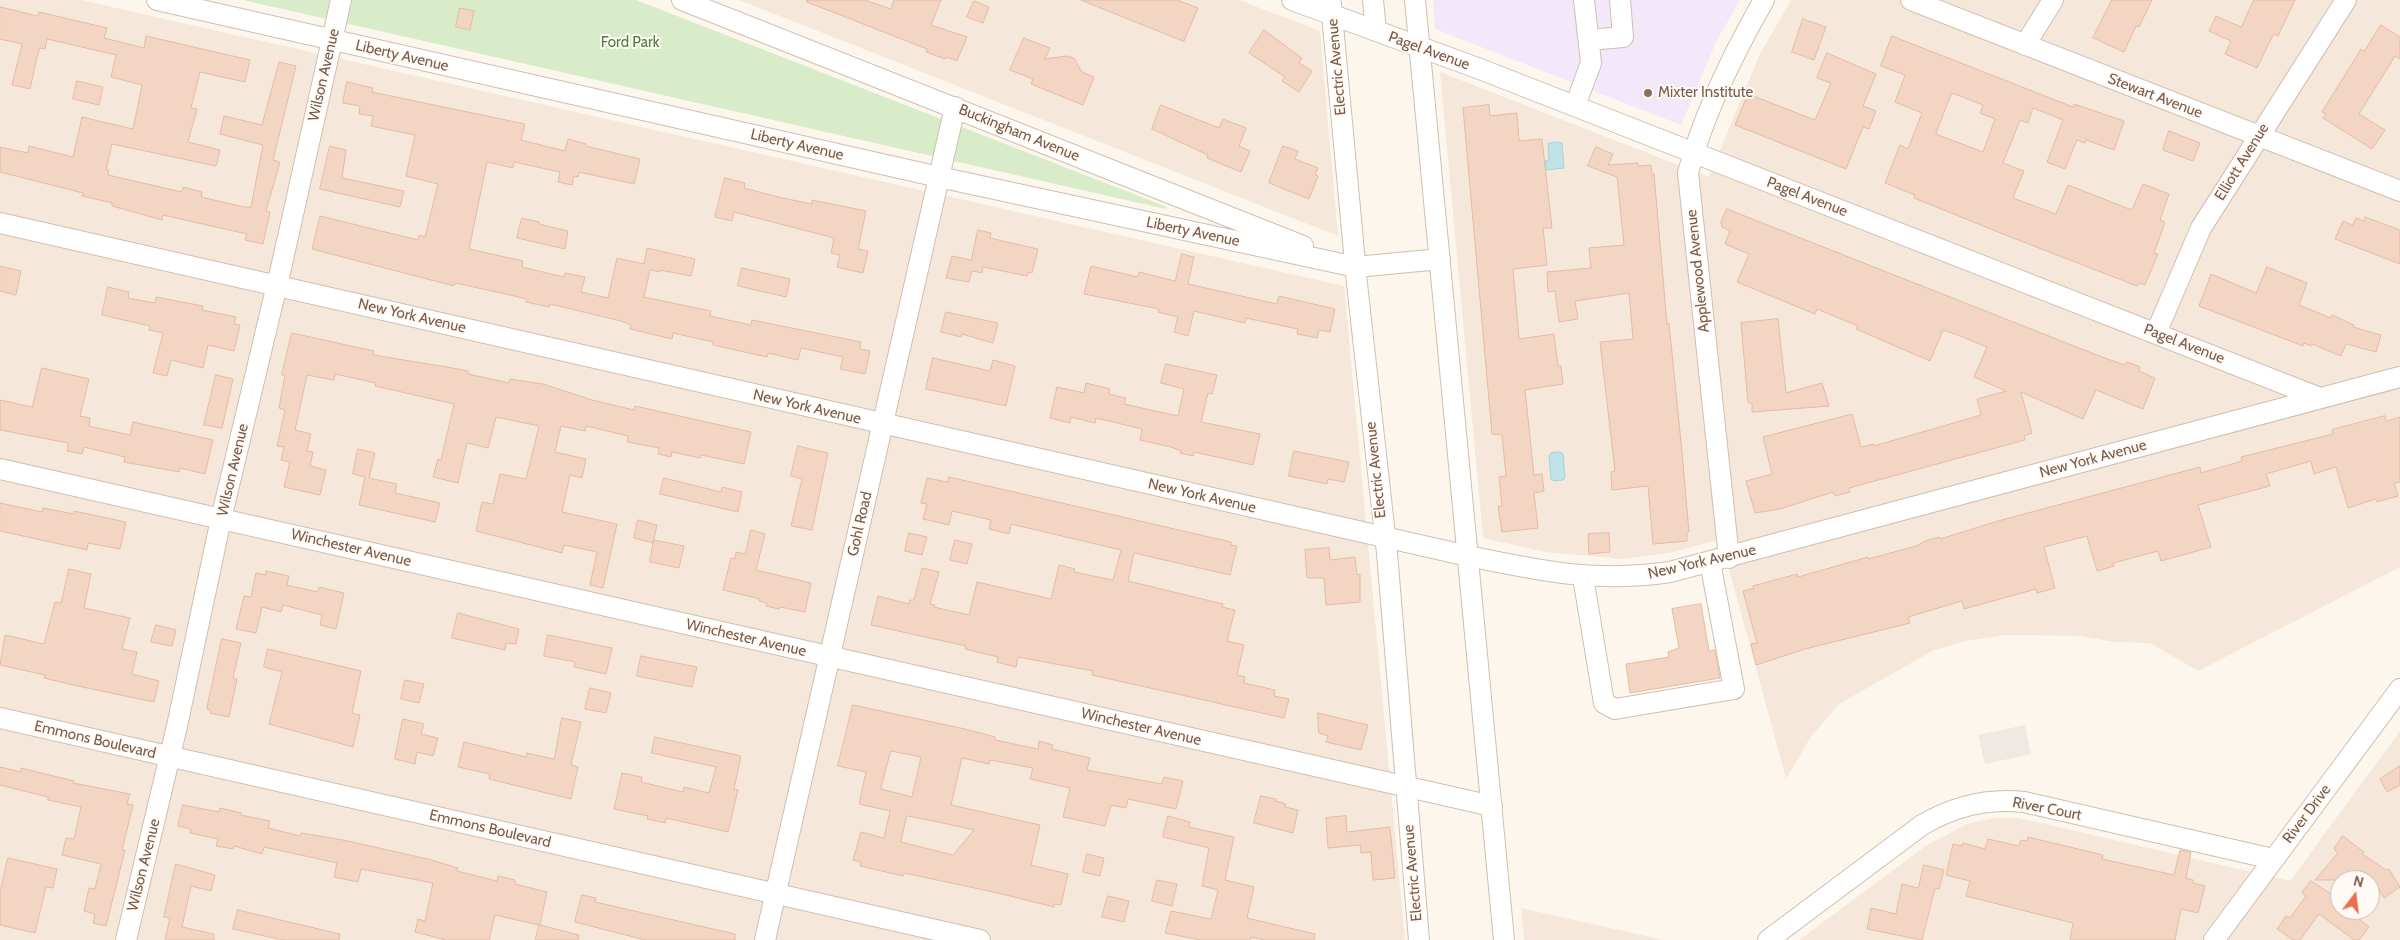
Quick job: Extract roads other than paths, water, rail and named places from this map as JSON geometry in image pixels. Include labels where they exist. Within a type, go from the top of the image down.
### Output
[{"type":"street","name":"Liberty Avenue","points":[[158,0],[939,177],[1356,267],[1440,259]]},
{"type":"street","name":"Wilson Avenue","points":[[126,940],[170,756],[221,519],[277,285],[341,0]]},
{"type":"street","name":"Buckingham Avenue","points":[[682,0],[1356,267]]},
{"type":"street","name":"Pagel Avenue","points":[[1292,0],[1331,8],[1376,31],[1575,106],[2320,398]]},
{"type":"street","points":[[1373,0],[1376,31]]},
{"type":"street","points":[[1414,0],[1504,940]]},
{"type":"street","points":[[1575,106],[1591,63],[1584,0]]},
{"type":"street","points":[[1589,40],[1623,37],[1620,0]]},
{"type":"street","name":"Applewood Avenue","points":[[1583,576],[1604,703],[1615,709],[1734,689],[1720,560],[1688,173],[1693,152],[1731,62],[1764,0]]},
{"type":"street","name":"Stewart Avenue","points":[[1911,0],[2400,191]]},
{"type":"street","points":[[2025,45],[2053,0]]},
{"type":"street","name":"Elliott Avenue","points":[[2156,333],[2201,228],[2346,0]]},
{"type":"street","name":"Electric Avenue","points":[[1331,8],[1384,537],[1419,940]]},
{"type":"street","name":"Gohl Road","points":[[765,940],[955,107]]},
{"type":"street","name":"New York Avenue","points":[[0,223],[1468,556],[1540,572],[1583,576],[1637,577],[1670,572],[1720,560],[2400,377]]},
{"type":"street","name":"Winchester Avenue","points":[[0,469],[1492,806]]},
{"type":"street","name":"River Drive","points":[[2214,940],[2400,689]]},
{"type":"street","name":"Emmons Boulevard","points":[[0,718],[980,940]]},
{"type":"street","name":"River Court","points":[[1768,940],[1922,825],[1949,811],[1988,801],[2024,802],[2273,860]]},
{"type":"water","points":[[1562,143],[1564,168],[1546,170],[1545,161],[1549,160],[1548,144]]},
{"type":"water","points":[[1560,452],[1563,454],[1565,478],[1554,481],[1551,479],[1549,456],[1551,453]]},
{"type":"place","name":"Mixter Institute","points":[[1648,93]]},
{"type":"park label","name":"Ford Park","points":[[630,43]]}]
